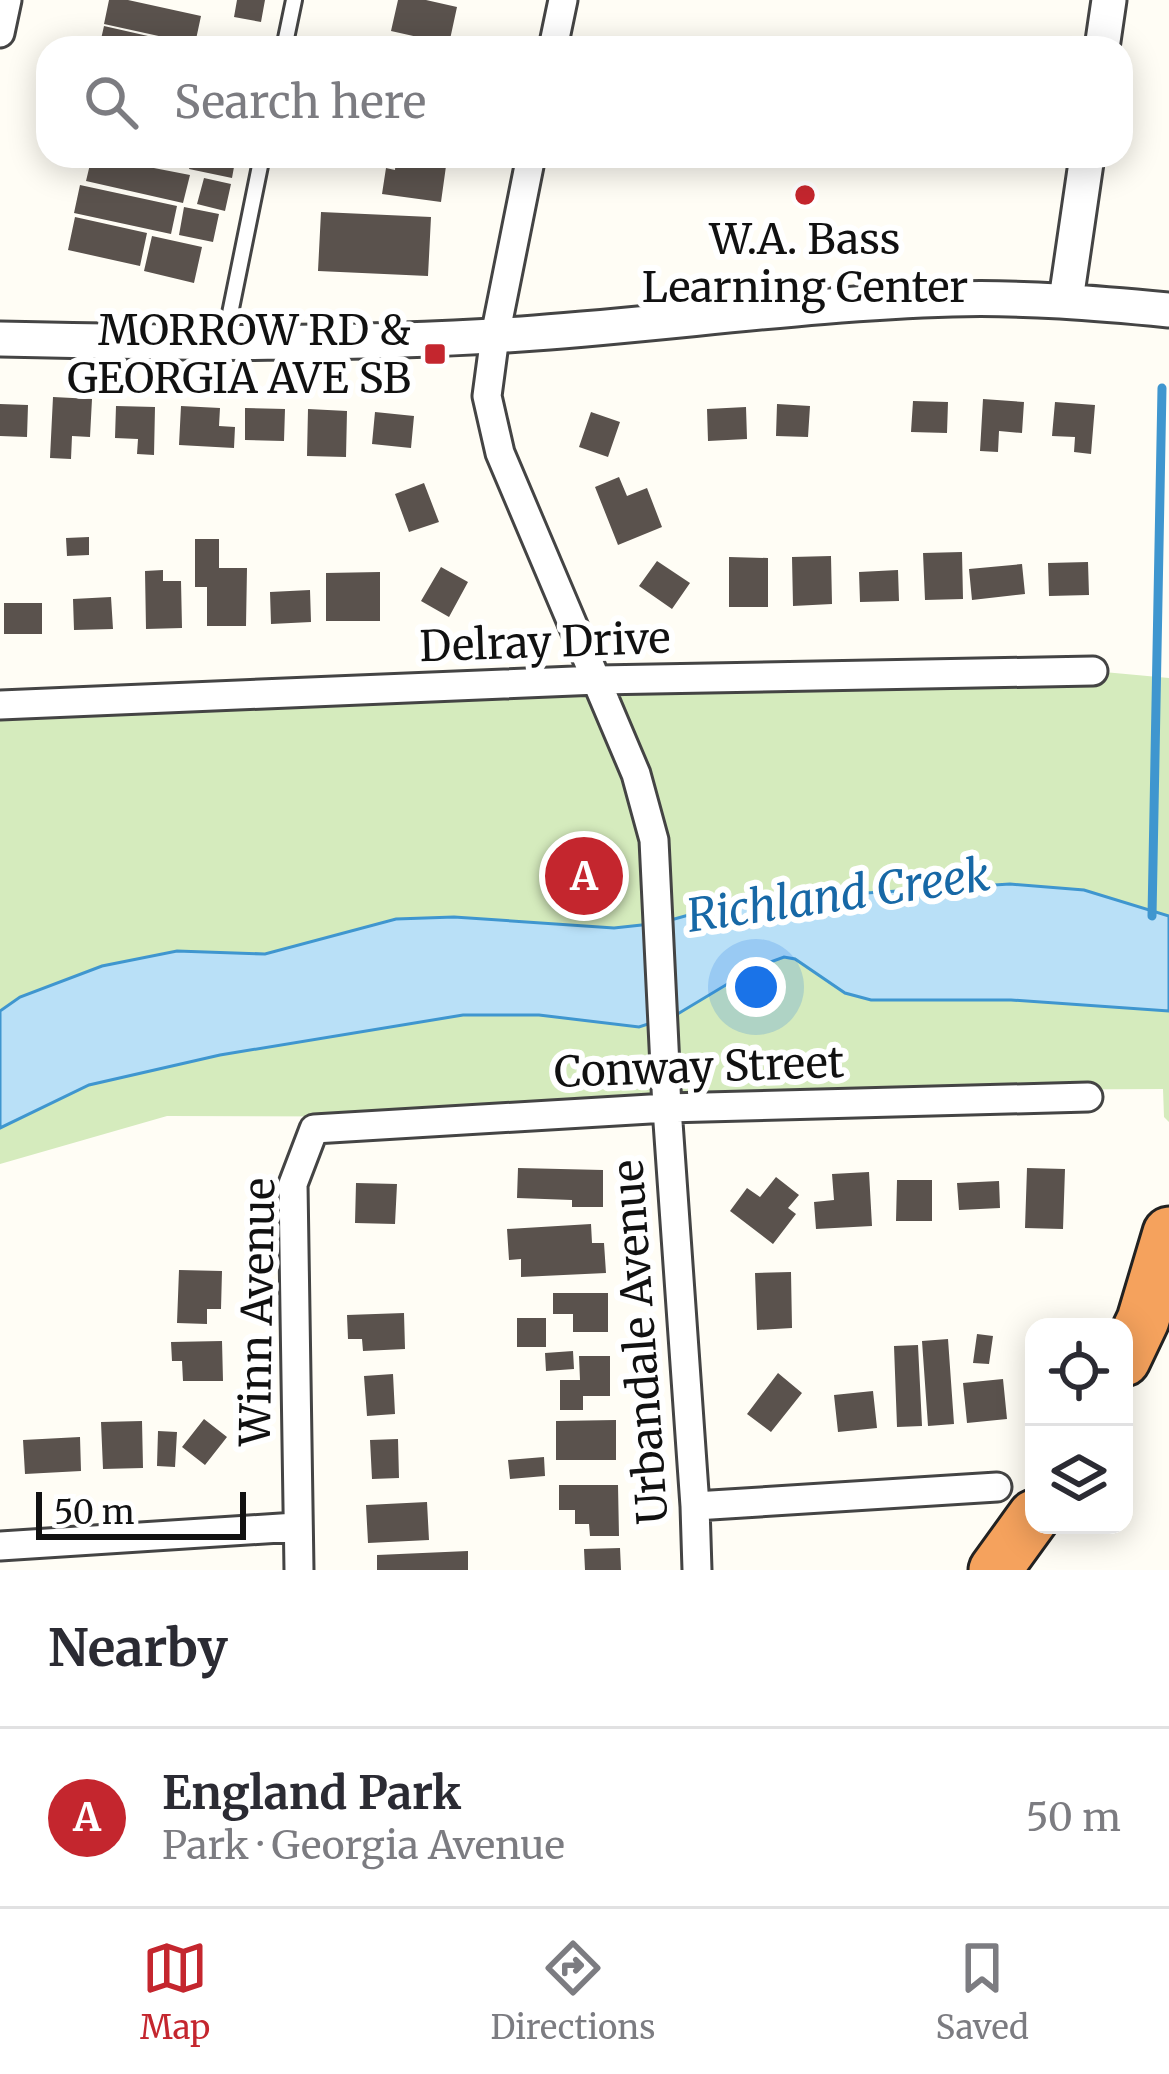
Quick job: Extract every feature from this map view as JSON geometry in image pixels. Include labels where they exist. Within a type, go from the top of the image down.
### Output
[{"type":"highway","points":[[1133,1341],[1169,1233]]},
{"type":"highway","points":[[995,1570],[1015,1502]]},
{"type":"street","points":[[0,34],[7,0]]},
{"type":"street","points":[[556,36],[563,0]]},
{"type":"street","points":[[1104,36],[1109,0]]},
{"type":"street","name":"Urbandale Avenue","points":[[529,168],[487,396],[500,454],[644,796],[656,857],[697,1570]]},
{"type":"street","points":[[1066,300],[1085,168]]},
{"type":"street","points":[[0,339],[224,344],[495,336],[952,299],[1066,300],[1169,310]]},
{"type":"street","name":"Delray Drive","points":[[0,706],[598,680],[1093,670]]},
{"type":"street","name":"Conway Street","points":[[314,1130],[667,1108],[1088,1097]]},
{"type":"street","name":"Winn Avenue","points":[[299,1570],[293,1184],[314,1130]]},
{"type":"street","points":[[695,1506],[1015,1502]]},
{"type":"street","points":[[0,1546],[296,1527]]},
{"type":"lane","points":[[286,36],[294,0]]},
{"type":"lane","points":[[224,344],[260,168]]},
{"type":"green space","points":[[1093,671],[1169,678],[1169,1122],[1164,1117],[1163,1089],[972,1090],[515,1117],[167,1116],[0,1164],[0,705]]},
{"type":"water","name":"Richland Creek","points":[[1010,884],[1084,890],[1169,916],[1169,1011],[1011,1000],[871,1000],[845,993],[795,959],[784,957],[754,968],[676,1015],[639,1027],[539,1015],[463,1015],[220,1055],[89,1085],[0,1128],[0,1011],[20,997],[102,966],[177,951],[265,954],[396,919],[454,917],[614,928],[660,923],[739,901]]},
{"type":"building","points":[[109,0],[201,16],[197,36],[159,36],[104,24]]},
{"type":"building","points":[[237,0],[265,0],[261,22],[234,17]]},
{"type":"building","points":[[398,0],[457,7],[451,36],[391,31]]},
{"type":"building","points":[[104,26],[148,36],[102,36]]},
{"type":"building","points":[[89,168],[154,168],[190,175],[183,203],[86,181]]},
{"type":"building","points":[[189,168],[234,168],[232,178]]},
{"type":"building","points":[[386,168],[446,168],[441,202],[382,194]]},
{"type":"building","points":[[204,178],[231,184],[225,211],[197,204]]},
{"type":"building","points":[[80,185],[177,206],[171,234],[74,213]]},
{"type":"building","points":[[184,207],[219,214],[213,242],[179,235]]},
{"type":"building","points":[[321,212],[431,217],[428,276],[318,271]]},
{"type":"building","points":[[75,217],[147,233],[140,266],[68,250]]},
{"type":"building","points":[[152,236],[202,247],[194,283],[144,271]]},
{"type":"building","points":[[53,397],[92,399],[90,437],[72,436],[71,459],[50,458]]},
{"type":"building","points":[[983,399],[1024,402],[1022,433],[999,431],[998,452],[980,451]]},
{"type":"building","points":[[913,401],[948,402],[947,433],[911,432]]},
{"type":"building","points":[[1055,402],[1095,405],[1091,454],[1074,452],[1075,437],[1052,436]]},
{"type":"building","points":[[0,404],[28,405],[27,437],[0,436]]},
{"type":"building","points":[[777,404],[810,406],[808,437],[776,436]]},
{"type":"building","points":[[116,406],[155,407],[154,455],[137,454],[138,439],[115,438]]},
{"type":"building","points":[[181,406],[220,408],[219,426],[235,427],[234,448],[179,445]]},
{"type":"building","points":[[746,407],[747,439],[708,441],[707,409]]},
{"type":"building","points":[[245,408],[285,409],[284,441],[245,440]]},
{"type":"building","points":[[308,409],[347,411],[346,457],[307,456]]},
{"type":"building","points":[[375,412],[414,416],[411,448],[372,444]]},
{"type":"building","points":[[591,412],[620,422],[608,457],[579,447]]},
{"type":"building","points":[[619,477],[627,496],[647,488],[662,527],[618,545],[595,487]]},
{"type":"building","points":[[424,483],[439,522],[409,532],[395,494]]},
{"type":"building","points":[[89,537],[89,555],[67,556],[66,538]]},
{"type":"building","points":[[195,539],[219,539],[219,568],[247,568],[246,626],[207,626],[207,587],[195,587]]},
{"type":"building","points":[[962,552],[963,599],[925,600],[923,553]]},
{"type":"building","points":[[831,556],[832,604],[793,606],[792,557]]},
{"type":"building","points":[[729,557],[768,558],[768,607],[729,607]]},
{"type":"building","points":[[657,561],[690,583],[672,609],[639,586]]},
{"type":"building","points":[[1088,562],[1089,595],[1049,596],[1048,563]]},
{"type":"building","points":[[1022,564],[1025,594],[972,600],[969,569]]},
{"type":"building","points":[[441,567],[468,582],[449,617],[421,601]]},
{"type":"building","points":[[163,570],[163,581],[181,581],[182,628],[146,629],[145,571]]},
{"type":"building","points":[[898,570],[899,601],[860,602],[859,572]]},
{"type":"building","points":[[380,572],[380,621],[326,621],[326,573]]},
{"type":"building","points":[[310,590],[311,622],[271,624],[270,592]]},
{"type":"building","points":[[111,597],[113,629],[74,630],[73,599]]},
{"type":"building","points":[[4,603],[42,603],[42,634],[4,634]]},
{"type":"building","points":[[518,1168],[603,1170],[603,1207],[572,1207],[572,1200],[517,1198]]},
{"type":"building","points":[[1027,1168],[1065,1169],[1063,1229],[1025,1228]]},
{"type":"building","points":[[869,1172],[872,1226],[816,1229],[814,1202],[834,1200],[832,1174]]},
{"type":"building","points":[[776,1177],[799,1195],[788,1208],[796,1214],[773,1244],[730,1211],[747,1188],[760,1197]]},
{"type":"building","points":[[897,1180],[932,1180],[932,1221],[896,1221]]},
{"type":"building","points":[[999,1181],[1000,1208],[959,1210],[957,1183]]},
{"type":"building","points":[[356,1183],[397,1184],[395,1224],[355,1223]]},
{"type":"building","points":[[591,1224],[592,1243],[604,1243],[606,1273],[521,1277],[521,1259],[509,1260],[507,1229]]},
{"type":"building","points":[[179,1270],[222,1271],[221,1309],[207,1309],[207,1324],[177,1323]]},
{"type":"building","points":[[791,1272],[792,1328],[757,1330],[755,1273]]},
{"type":"building","points":[[553,1293],[608,1293],[608,1332],[573,1332],[573,1314],[553,1314]]},
{"type":"building","points":[[404,1313],[405,1349],[363,1351],[362,1339],[348,1339],[347,1315]]},
{"type":"building","points":[[517,1318],[546,1318],[546,1347],[517,1347]]},
{"type":"building","points":[[977,1334],[993,1336],[989,1364],[973,1363]]},
{"type":"building","points":[[948,1339],[954,1424],[928,1426],[922,1341]]},
{"type":"building","points":[[222,1341],[223,1381],[183,1381],[182,1361],[172,1361],[171,1342]]},
{"type":"building","points":[[918,1345],[922,1426],[897,1427],[894,1346]]},
{"type":"building","points":[[573,1351],[574,1369],[546,1371],[545,1353]]},
{"type":"building","points":[[579,1356],[610,1356],[610,1396],[583,1396],[583,1410],[560,1410],[560,1380],[580,1380]]},
{"type":"building","points":[[778,1373],[802,1393],[771,1432],[747,1414]]},
{"type":"building","points":[[393,1374],[395,1414],[367,1416],[364,1376]]},
{"type":"building","points":[[1003,1379],[1007,1419],[967,1423],[963,1383]]},
{"type":"building","points":[[873,1391],[877,1428],[838,1432],[834,1395]]},
{"type":"building","points":[[204,1419],[227,1437],[205,1465],[182,1447]]},
{"type":"building","points":[[616,1420],[616,1460],[556,1460],[556,1421]]},
{"type":"building","points":[[142,1421],[143,1468],[103,1469],[101,1422]]},
{"type":"building","points":[[158,1431],[177,1432],[175,1467],[157,1466]]},
{"type":"building","points":[[80,1437],[81,1471],[25,1474],[23,1440]]},
{"type":"building","points":[[398,1439],[399,1478],[372,1479],[370,1440]]},
{"type":"building","points":[[544,1457],[545,1476],[510,1479],[508,1460]]},
{"type":"building","points":[[559,1485],[618,1485],[619,1536],[590,1536],[589,1524],[575,1524],[575,1510],[559,1510]]},
{"type":"building","points":[[427,1502],[429,1540],[368,1543],[366,1505]]},
{"type":"building","points":[[620,1548],[621,1570],[585,1570],[584,1549]]},
{"type":"building","points":[[468,1551],[468,1570],[377,1570],[377,1555]]},
{"type":"waterway","points":[[1152,916],[1162,388]]},
{"type":"place","name":"W.A. Bass Learning Center","points":[[805,195]]},
{"type":"place","name":"MORROW RD & GEORGIA AVE SB","points":[[435,354]]},
{"type":"place","name":"England Park","points":[[584,876]]}]
